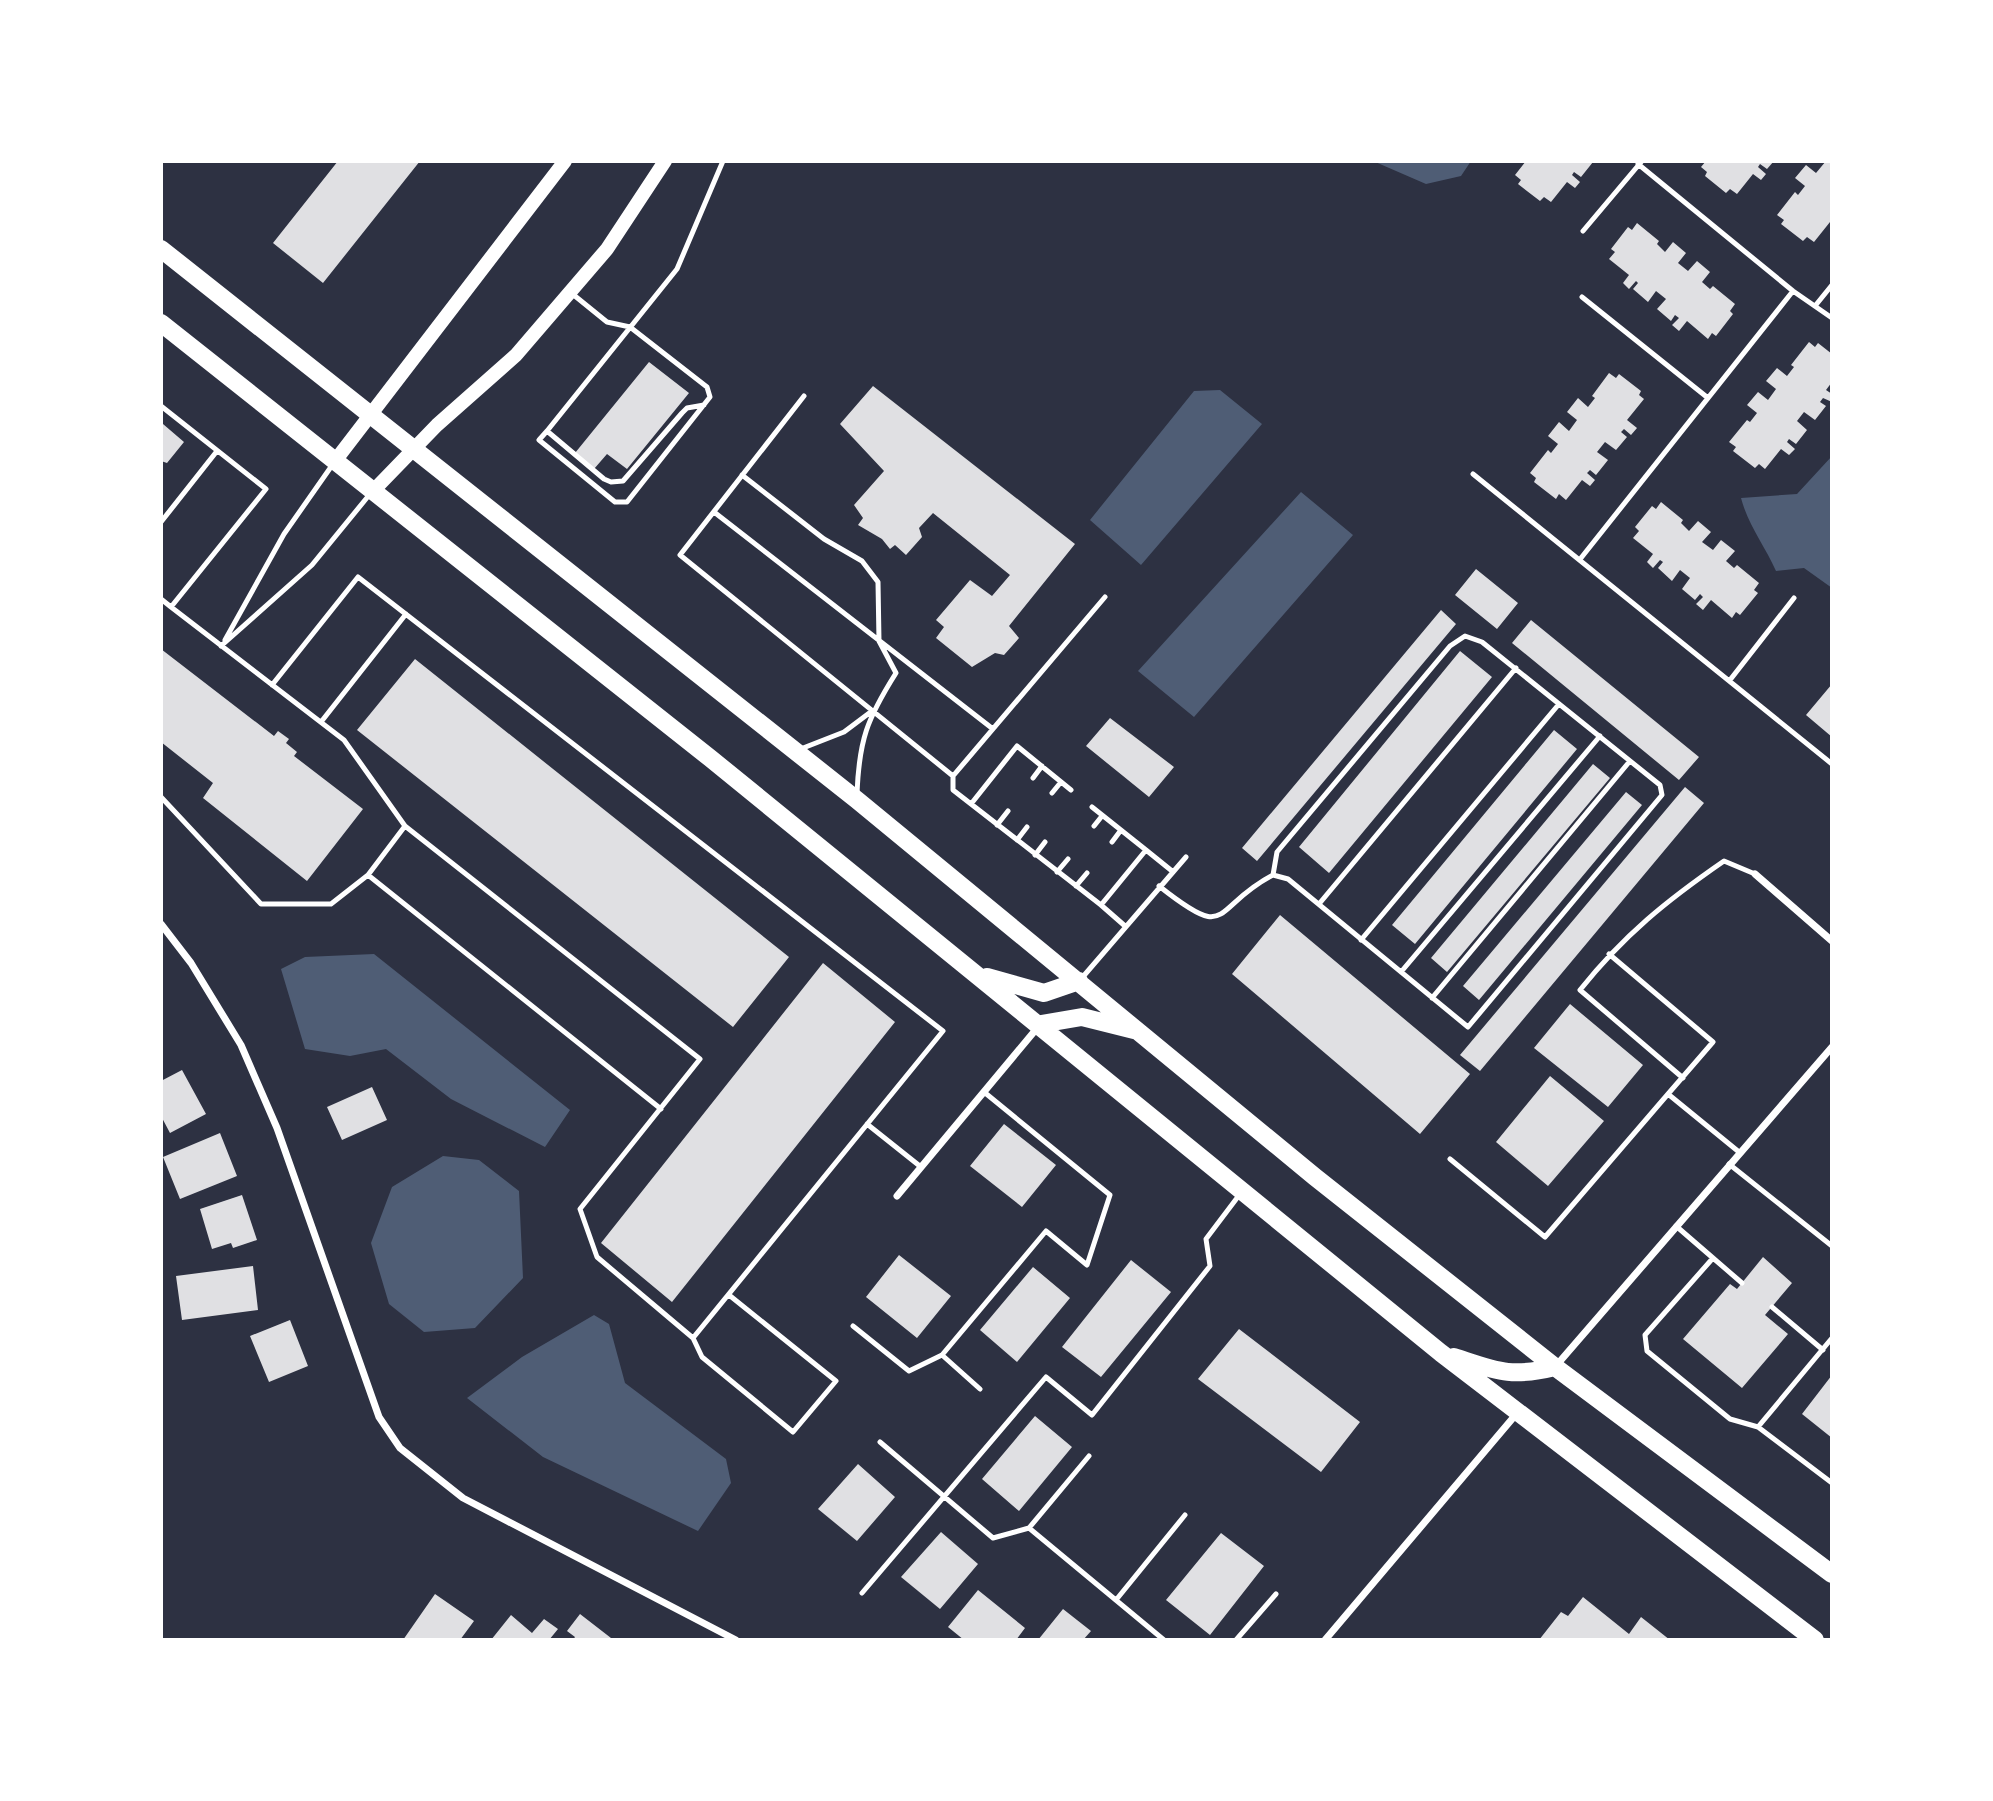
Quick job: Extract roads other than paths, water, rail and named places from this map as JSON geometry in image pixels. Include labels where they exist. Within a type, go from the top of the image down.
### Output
[{"type":"main road","points":[[335,461],[565,161]]},
{"type":"main road","points":[[373,491],[516,355],[607,249],[665,161]]},
{"type":"main road","points":[[161,250],[857,800],[1315,1177],[1555,1367],[1832,1574]]},
{"type":"main road","points":[[161,323],[1041,1024],[1241,1192],[1441,1353],[1815,1640]]},
{"type":"main road","points":[[980,975],[1044,993],[1079,981]]},
{"type":"main road","points":[[1041,1024],[1082,1017],[1141,1032]]},
{"type":"main road","points":[[1441,1353],[1504,1373],[1525,1375],[1555,1367]]},
{"type":"street","points":[[1755,874],[1832,941]]},
{"type":"street","points":[[161,924],[191,963],[241,1045],[277,1128],[379,1416],[400,1448],[463,1498],[736,1640]]},
{"type":"street","points":[[897,1196],[1041,1024]]},
{"type":"street","points":[[1555,1367],[1832,1047]]},
{"type":"street","points":[[1325,1640],[1518,1412]]},
{"type":"lane","points":[[570,292],[607,322],[630,327],[707,387],[710,397],[627,502],[615,502],[539,440],[547,431],[630,327],[677,269],[723,161]]},
{"type":"lane","points":[[1583,231],[1640,163],[1793,290],[1832,318]]},
{"type":"lane","points":[[1815,306],[1832,285]]},
{"type":"lane","points":[[1581,558],[1793,290]]},
{"type":"lane","points":[[1582,298],[1708,398]]},
{"type":"lane","points":[[804,396],[680,555],[953,776]]},
{"type":"lane","points":[[547,431],[604,479],[611,482],[623,481],[682,412],[704,405]]},
{"type":"lane","points":[[161,406],[266,489],[171,607]]},
{"type":"lane","points":[[161,523],[217,451]]},
{"type":"lane","points":[[221,646],[284,534],[335,461]]},
{"type":"lane","points":[[1473,474],[1581,558],[1832,764]]},
{"type":"lane","points":[[742,475],[824,539],[862,561],[878,582],[879,641],[896,673],[872,711],[860,745],[857,800]]},
{"type":"lane","points":[[221,646],[312,565],[373,491]]},
{"type":"lane","points":[[714,512],[993,729]]},
{"type":"lane","points":[[272,685],[358,577],[943,1031],[694,1338]]},
{"type":"lane","points":[[1105,597],[953,776],[953,790],[1125,926]]},
{"type":"lane","points":[[1730,680],[1794,598]]},
{"type":"lane","points":[[161,599],[344,740],[405,826],[700,1059],[580,1209],[597,1257],[694,1338],[702,1357],[793,1432],[836,1381],[729,1295]]},
{"type":"lane","points":[[321,722],[406,614]]},
{"type":"lane","points":[[1159,886],[1193,914],[1209,918],[1222,916],[1255,885],[1273,876],[1288,879],[1468,1027],[1662,795],[1660,785],[1482,642],[1465,636],[1450,646],[1277,852],[1273,861],[1273,876]]},
{"type":"lane","points":[[1319,904],[1516,668]]},
{"type":"lane","points":[[1361,940],[1559,704]]},
{"type":"lane","points":[[795,751],[835,737],[872,711]]},
{"type":"lane","points":[[1401,972],[1600,736]]},
{"type":"lane","points":[[971,804],[1017,746],[1071,790]]},
{"type":"lane","points":[[1432,998],[1630,761]]},
{"type":"lane","points":[[1033,778],[1042,766]]},
{"type":"lane","points":[[1052,793],[1060,782]]},
{"type":"lane","points":[[161,797],[261,904],[331,904],[368,875],[405,826]]},
{"type":"lane","points":[[1092,807],[1172,871]]},
{"type":"lane","points":[[997,825],[1008,811]]},
{"type":"lane","points":[[1094,826],[1102,816]]},
{"type":"lane","points":[[1017,840],[1027,827]]},
{"type":"lane","points":[[1112,842],[1121,830]]},
{"type":"lane","points":[[1035,855],[1045,842]]},
{"type":"lane","points":[[1101,905],[1146,850]]},
{"type":"lane","points":[[1079,981],[1186,857]]},
{"type":"lane","points":[[1057,872],[1068,859]]},
{"type":"lane","points":[[1683,1078],[1580,990],[1609,954],[1664,902],[1724,861],[1755,874]]},
{"type":"lane","points":[[1076,886],[1087,873]]},
{"type":"lane","points":[[368,875],[661,1109]]},
{"type":"lane","points":[[1450,1159],[1545,1237],[1713,1042],[1609,954]]},
{"type":"lane","points":[[853,1325],[909,1371],[942,1354],[1046,1231],[1087,1265],[1110,1195],[984,1092]]},
{"type":"lane","points":[[1668,1094],[1739,1153]]},
{"type":"lane","points":[[867,1124],[921,1167]]},
{"type":"lane","points":[[1729,1164],[1832,1246]]},
{"type":"lane","points":[[862,1593],[1046,1377],[1092,1415],[1210,1266],[1206,1239],[1241,1192]]},
{"type":"lane","points":[[1676,1226],[1742,1283]]},
{"type":"lane","points":[[1713,1258],[1645,1335],[1647,1351],[1730,1419],[1758,1427],[1832,1483]]},
{"type":"lane","points":[[1772,1307],[1823,1350]]},
{"type":"lane","points":[[1758,1427],[1832,1338]]},
{"type":"lane","points":[[942,1354],[980,1389]]},
{"type":"lane","points":[[880,1442],[993,1538],[1030,1528],[1089,1455]]},
{"type":"lane","points":[[1116,1600],[1185,1515]]},
{"type":"lane","points":[[1030,1528],[1164,1640]]},
{"type":"lane","points":[[1237,1640],[1276,1594]]},
{"type":"water","points":[[1373,161],[1471,161],[1461,176],[1426,184]]},
{"type":"water","points":[[1220,390],[1262,424],[1141,565],[1090,520],[1194,391]]},
{"type":"water","points":[[1832,456],[1832,588],[1804,568],[1776,571],[1741,498],[1797,494]]},
{"type":"water","points":[[1301,492],[1353,535],[1194,717],[1138,671]]},
{"type":"water","points":[[374,954],[570,1110],[545,1147],[451,1099],[386,1049],[350,1056],[305,1049],[281,969],[305,957]]},
{"type":"water","points":[[443,1156],[479,1160],[519,1191],[523,1278],[475,1328],[424,1332],[389,1304],[371,1243],[392,1187]]},
{"type":"water","points":[[594,1315],[609,1324],[625,1383],[726,1459],[731,1483],[698,1531],[543,1457],[467,1398],[522,1357]]}]
